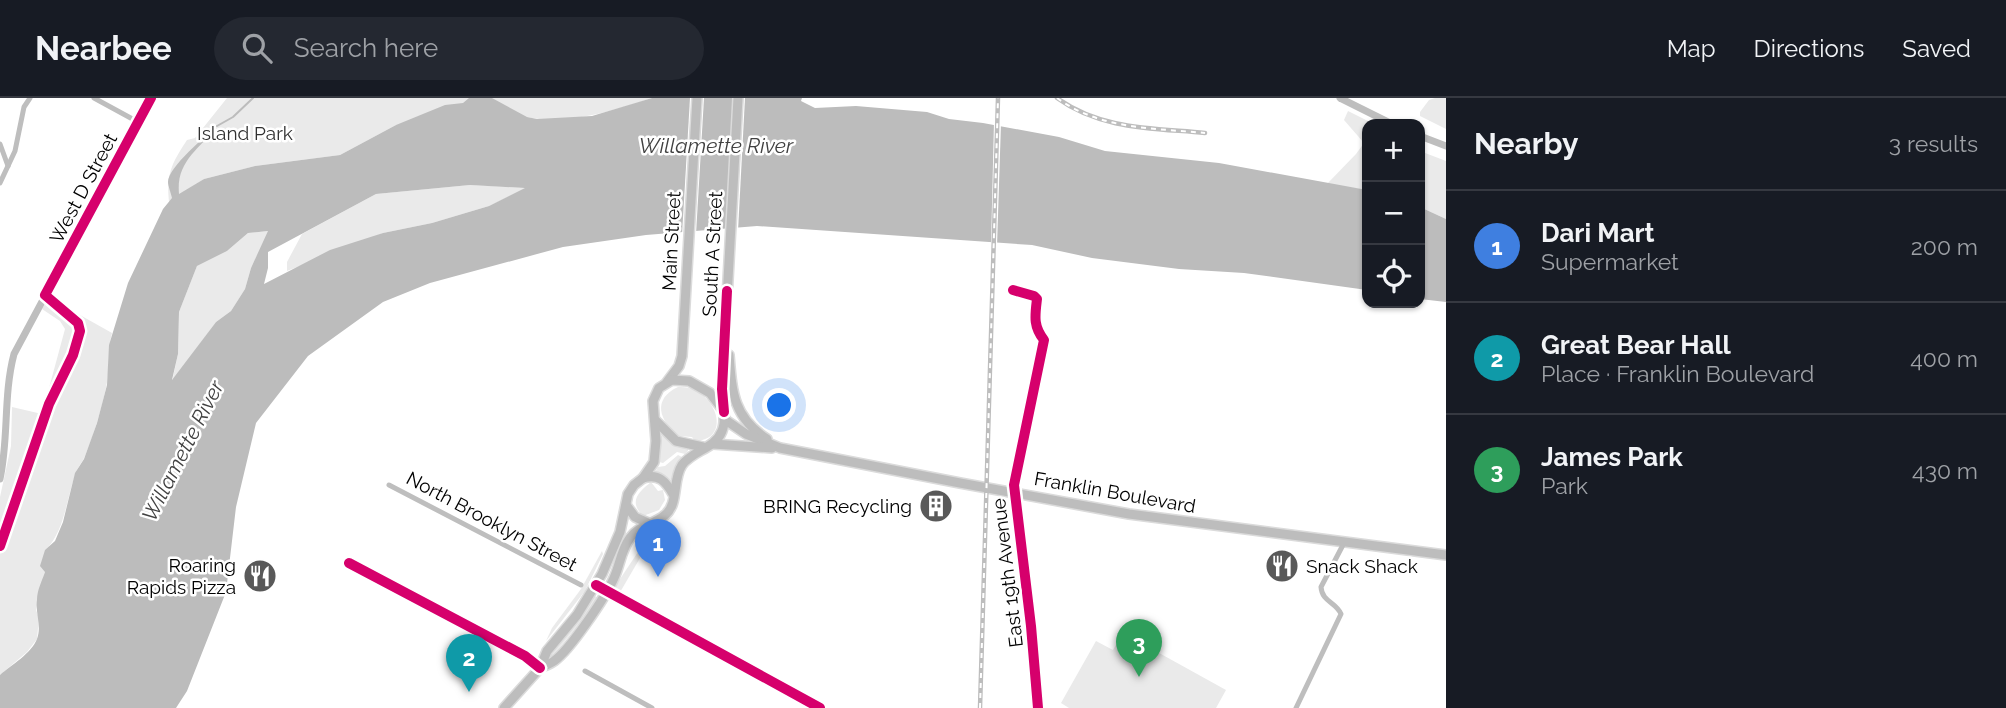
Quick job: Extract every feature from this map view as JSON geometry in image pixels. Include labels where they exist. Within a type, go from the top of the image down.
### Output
[{"type":"main road","name":"Main Street","points":[[667,382],[680,365],[683,337],[697,98]]},
{"type":"main road","name":"South A Street","points":[[724,415],[722,388],[738,98]]},
{"type":"main road","points":[[726,327],[731,380],[741,414],[753,429],[780,448]]},
{"type":"main road","name":"Franklin Boulevard","points":[[667,382],[681,379],[696,384],[710,393],[724,415],[746,435],[780,448]]},
{"type":"main road","points":[[504,708],[540,668],[547,651],[577,615],[596,585],[618,538],[630,490],[651,467],[656,452],[654,397],[659,388],[667,382]]},
{"type":"main road","points":[[540,668],[555,660],[607,592],[628,540],[637,530],[667,513],[672,506],[681,467],[692,454],[721,435],[724,415]]},
{"type":"main road","name":"Franklin Boulevard","points":[[654,418],[663,431],[676,441],[690,446],[780,448],[1129,514],[1446,555]]},
{"type":"main road","points":[[643,478],[660,478],[673,494]]},
{"type":"main road","points":[[626,505],[635,517],[648,523]]},
{"type":"street","points":[[0,183],[20,131],[24,107],[30,98]]},
{"type":"street","points":[[94,98],[138,122]]},
{"type":"street","name":"West D Street","points":[[0,479],[7,435],[7,384],[13,355],[151,98]]},
{"type":"street","points":[[1340,98],[1382,119]]},
{"type":"street","points":[[1425,138],[1446,146]]},
{"type":"street","points":[[0,144],[8,166]]},
{"type":"street","name":"East 19th Avenue","points":[[1013,290],[1037,299],[1034,321],[1036,330],[1044,340],[1026,436],[1014,482],[1038,708]]},
{"type":"street","name":"North Brooklyn Street","points":[[389,485],[581,585]]},
{"type":"street","points":[[1296,708],[1339,620],[1340,611],[1323,597],[1321,587],[1344,543]]},
{"type":"street","points":[[349,564],[525,656],[540,668]]},
{"type":"street","points":[[596,585],[820,708]]},
{"type":"street","points":[[585,671],[641,705],[653,708]]},
{"type":"green space","name":"Island Park","points":[[227,98],[652,98],[607,112],[558,120],[527,117],[396,125],[340,155],[255,166],[204,179],[169,202],[169,176],[177,155],[187,140],[195,138]]},
{"type":"green space","points":[[1446,98],[1446,129],[1420,116],[1429,100]]},
{"type":"green space","points":[[1348,111],[1364,119],[1362,141],[1344,120]]},
{"type":"green space","points":[[1362,146],[1362,189],[1327,184]]},
{"type":"green space","points":[[1425,153],[1446,161],[1446,219],[1425,209]]},
{"type":"green space","points":[[470,185],[527,188],[489,206],[432,223],[383,233],[287,271],[287,262],[302,234],[376,194]]},
{"type":"green space","points":[[269,231],[251,268],[245,289],[231,311],[216,322],[172,382],[178,354],[179,312],[197,266],[227,251],[248,233]]},
{"type":"green space","points":[[52,292],[55,301],[112,333],[107,381],[94,431],[76,472],[61,525],[45,551],[45,572],[36,610],[39,618],[37,639],[27,652],[0,675],[0,497],[11,446],[12,407],[42,414],[65,329],[60,321],[42,309]]},
{"type":"green space","points":[[678,387],[690,388],[710,402],[717,422],[715,431],[707,438],[695,441],[692,437],[679,436],[663,417],[661,410],[664,398]]},
{"type":"green space","points":[[663,435],[688,451],[685,454],[677,452],[663,463],[659,462]]},
{"type":"green space","points":[[678,455],[682,457],[670,481],[655,472],[658,467],[665,466]]},
{"type":"green space","points":[[651,482],[658,491],[663,490],[665,500],[659,510],[643,516],[636,506],[636,501],[639,493]]},
{"type":"green space","points":[[644,543],[647,546],[619,594],[615,590],[616,585]]},
{"type":"green space","points":[[602,551],[585,591],[546,641],[552,628],[581,589]]},
{"type":"green space","points":[[595,596],[599,599],[549,661],[548,659]]},
{"type":"green space","points":[[1123,633],[1226,690],[1216,708],[1069,708],[1061,703],[1096,641],[1113,650]]},
{"type":"water","name":"Willamette River","points":[[469,98],[492,98],[527,117],[537,119],[592,116],[652,98],[802,98],[801,101],[815,108],[856,106],[927,112],[949,119],[1059,137],[1105,151],[1219,163],[1362,189],[1362,289],[1244,273],[1179,269],[1092,258],[1032,245],[757,226],[646,235],[563,247],[430,283],[383,302],[308,356],[256,423],[236,507],[226,592],[187,691],[176,708],[0,708],[0,675],[26,654],[37,639],[37,596],[45,572],[40,566],[45,550],[55,541],[63,522],[75,473],[84,459],[97,423],[107,385],[109,345],[128,283],[163,209],[172,198],[168,182],[174,168],[217,126],[185,164],[179,183],[179,194],[204,179],[255,166],[340,155],[396,125],[445,105],[463,103]],"holes":[[[470,185],[525,188],[489,206],[432,223],[383,233],[330,250],[264,284],[268,252],[376,194]],[[268,231],[251,268],[245,289],[231,311],[216,322],[172,380],[178,354],[179,312],[197,266],[227,251],[248,233]]]},
{"type":"water","points":[[1425,209],[1446,219],[1446,302],[1425,300]]},
{"type":"pier","points":[[690,98],[704,98],[696,234],[682,235]]},
{"type":"pier","points":[[734,98],[745,98],[738,231],[726,232]]},
{"type":"pier","points":[[994,122],[1001,123],[997,246],[991,245]]},
{"type":"waterway","points":[[217,126],[233,117],[253,98]]},
{"type":"railway","points":[[980,708],[998,98]]},
{"type":"railway","points":[[1057,98],[1110,122],[1205,133]]},
{"type":"cycle path","points":[[0,546],[49,404],[73,355],[80,331],[78,323],[45,295],[151,98]]},
{"type":"cycle path","points":[[1013,290],[1037,299],[1036,325],[1044,340],[1014,485],[1038,708]]},
{"type":"cycle path","points":[[724,412],[722,389],[727,291]]},
{"type":"cycle path","points":[[349,563],[525,656],[540,668]]},
{"type":"cycle path","points":[[596,585],[820,708]]},
{"type":"place","name":"BRING Recycling","points":[[936,506]]},
{"type":"place","name":"Snack Shack","points":[[1282,566]]},
{"type":"place","name":"Roaring Rapids Pizza","points":[[260,576]]},
{"type":"place","name":"Dari Mart","points":[[658,577]]},
{"type":"place","name":"James Park","points":[[1139,677]]},
{"type":"place","name":"Great Bear Hall","points":[[469,692]]}]
